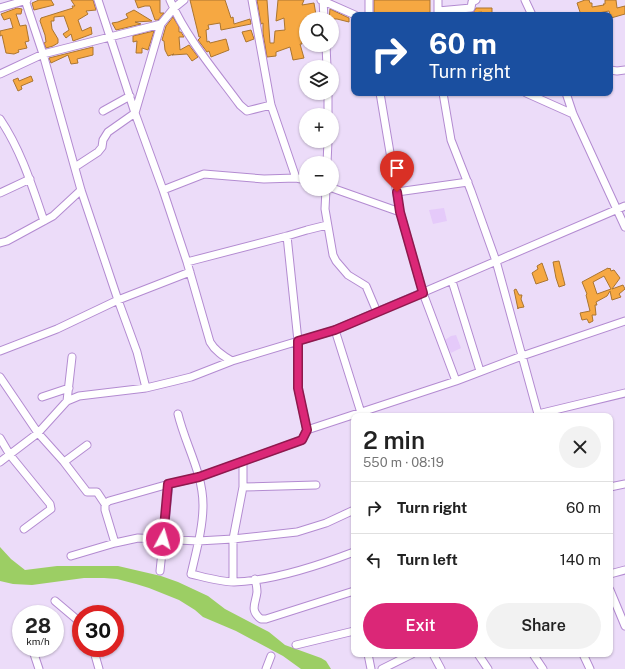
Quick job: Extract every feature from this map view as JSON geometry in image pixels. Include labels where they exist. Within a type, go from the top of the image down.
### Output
[{"type":"street","points":[[0,8],[26,0],[82,190],[118,300],[137,352],[146,388]]},
{"type":"street","points":[[98,0],[135,113],[187,262],[210,342],[220,354],[232,361]]},
{"type":"street","points":[[170,0],[182,26],[240,105],[247,111],[271,105]]},
{"type":"street","points":[[75,167],[98,152],[102,147],[103,140],[108,132],[135,113],[161,24],[174,8],[184,0]]},
{"type":"street","points":[[252,0],[271,105],[296,178]]},
{"type":"street","points":[[324,12],[323,0],[351,13]]},
{"type":"street","points":[[369,0],[369,12]]},
{"type":"street","points":[[438,0],[438,12]]},
{"type":"street","points":[[445,12],[471,8],[472,2],[476,0]]},
{"type":"street","points":[[525,0],[531,12]]},
{"type":"street","points":[[0,74],[43,54],[161,24]]},
{"type":"street","points":[[613,70],[625,70]]},
{"type":"street","points":[[103,111],[130,96]]},
{"type":"street","points":[[381,96],[400,212],[423,293],[456,381]]},
{"type":"street","points":[[444,96],[451,140],[468,182],[496,261],[522,356],[535,413]]},
{"type":"street","points":[[533,96],[573,114]]},
{"type":"street","points":[[567,96],[573,114],[625,227]]},
{"type":"street","points":[[0,119],[22,157],[44,221]]},
{"type":"street","points":[[163,190],[204,174],[264,179],[299,179]]},
{"type":"street","points":[[0,193],[30,179]]},
{"type":"street","points":[[397,192],[468,182]]},
{"type":"street","points":[[0,243],[58,213],[82,190]]},
{"type":"street","points":[[339,190],[400,212]]},
{"type":"street","points":[[325,196],[327,225],[333,255],[348,275],[366,286],[378,312]]},
{"type":"street","points":[[0,462],[38,432],[67,401],[79,396],[146,388],[191,377],[232,361],[335,330],[625,206]]},
{"type":"street","points":[[187,262],[327,225]]},
{"type":"street","points":[[105,504],[108,501],[199,477],[302,440],[307,430],[298,388],[298,341],[287,236]]},
{"type":"street","points":[[0,351],[57,329],[118,300],[190,272]]},
{"type":"street","points":[[452,280],[480,372]]},
{"type":"street","points":[[364,413],[522,356],[625,321]]},
{"type":"street","points":[[335,330],[361,413]]},
{"type":"street","points":[[67,401],[72,357]]},
{"type":"street","points":[[0,377],[38,432],[87,492],[97,492],[105,504],[105,510],[115,543]]},
{"type":"street","points":[[42,397],[69,388]]},
{"type":"street","points":[[543,413],[625,393]]},
{"type":"street","points":[[178,414],[182,430],[199,477],[203,504],[202,518],[191,574],[233,582],[255,579],[309,567],[351,553]]},
{"type":"street","points":[[307,430],[351,417]]},
{"type":"street","points":[[0,438],[10,455],[50,504],[51,509],[24,529]]},
{"type":"street","points":[[64,462],[87,445]]},
{"type":"street","points":[[233,582],[233,539],[243,487],[243,461]]},
{"type":"street","points":[[160,570],[168,484]]},
{"type":"street","points":[[613,486],[625,484]]},
{"type":"street","points":[[243,487],[316,485]]},
{"type":"street","points":[[71,556],[138,538],[198,541],[297,532],[313,528],[351,511]]},
{"type":"street","points":[[613,573],[625,570]]},
{"type":"street","points":[[255,579],[257,594],[254,600],[254,609],[257,616],[261,620],[351,592]]},
{"type":"street","points":[[613,599],[625,626]]},
{"type":"street","points":[[55,601],[72,615]]},
{"type":"street","points":[[296,645],[351,632]]},
{"type":"street","points":[[266,669],[271,656]]},
{"type":"street","points":[[35,657],[39,669]]},
{"type":"street","points":[[95,657],[99,669]]},
{"type":"street","points":[[369,657],[371,669]]},
{"type":"street","points":[[382,669],[396,666],[408,657]]},
{"type":"street","points":[[435,657],[441,669]]},
{"type":"street","points":[[480,657],[488,669]]},
{"type":"street","points":[[535,657],[542,669]]},
{"type":"street","points":[[584,657],[590,669]]},
{"type":"shaded area","points":[[444,208],[447,221],[433,224],[429,210]]},
{"type":"shaded area","points":[[456,335],[461,348],[451,353],[445,340]]},
{"type":"shaded area","points":[[0,547],[11,559],[25,570],[57,566],[118,566],[161,576],[178,582],[208,596],[225,609],[269,632],[285,645],[321,658],[326,661],[331,669],[301,669],[283,656],[236,631],[203,617],[179,600],[136,584],[117,579],[104,578],[84,578],[32,585],[13,584],[0,581]]},
{"type":"building","points":[[39,0],[51,0],[54,5],[34,10],[32,3]]},
{"type":"building","points":[[71,0],[93,0],[96,10],[86,11],[88,14],[78,20],[82,31],[91,27],[92,34],[73,41],[71,34],[66,38],[63,34],[69,30],[64,16],[54,17],[54,21],[51,21],[52,29],[58,39],[58,43],[46,48],[44,43],[46,42],[45,35],[40,21],[41,18],[73,8],[72,6],[75,6]]},
{"type":"building","points":[[135,0],[160,0],[160,13],[164,13],[158,20],[155,20],[150,6],[138,8]]},
{"type":"building","points":[[190,0],[225,0],[231,18],[233,17],[234,24],[250,19],[251,24],[221,30],[220,23],[208,25],[209,29],[206,30],[207,42],[209,41],[210,43],[226,39],[229,50],[211,57],[209,51],[207,52],[198,40],[201,37],[199,37]]},
{"type":"building","points":[[257,0],[267,0],[270,43],[274,43],[275,31],[285,30],[284,18],[276,21],[278,0],[304,0],[302,5],[314,3],[316,12],[299,12],[299,52],[302,52],[304,58],[293,60],[290,47],[276,52],[276,56],[267,57],[263,23],[261,24]]},
{"type":"building","points":[[374,0],[430,0],[430,12],[374,12]]},
{"type":"building","points":[[589,0],[590,3],[592,3],[592,7],[604,5],[605,0],[616,0],[617,8],[625,6],[625,14],[613,17],[613,12],[609,11],[580,12],[577,3]]},
{"type":"building","points":[[17,8],[22,9],[21,14],[16,14],[20,26],[26,25],[29,41],[25,42],[27,48],[18,50],[19,52],[14,54],[6,53],[2,35],[0,36],[0,31],[13,28],[10,18],[4,20],[1,14]]},
{"type":"building","points":[[476,8],[492,8],[492,12],[474,12]]},
{"type":"building","points":[[134,10],[152,21],[135,22],[141,24],[116,30],[112,23],[128,18],[126,14]]},
{"type":"building","points":[[339,13],[349,18],[349,22],[339,20]]},
{"type":"building","points":[[173,17],[179,27],[179,32],[181,32],[184,37],[179,37],[180,50],[189,45],[198,57],[192,61],[187,54],[172,55],[174,54],[168,56],[165,50],[164,41],[162,40],[166,26]]},
{"type":"building","points":[[251,30],[254,39],[246,42],[242,32]]},
{"type":"building","points":[[154,31],[148,50],[142,48],[142,53],[136,53],[137,41],[133,42],[133,36]]},
{"type":"building","points":[[93,47],[93,55],[77,59],[78,63],[71,64],[68,55],[51,63],[49,58]]},
{"type":"building","points":[[31,76],[33,81],[21,86],[22,89],[18,91],[13,80],[18,78],[19,81]]},
{"type":"building","points":[[559,261],[565,285],[559,287],[553,262]]},
{"type":"building","points":[[542,263],[548,280],[536,284],[532,273],[538,269],[537,266]]},
{"type":"building","points":[[610,268],[611,271],[614,270],[620,278],[612,289],[623,285],[625,289],[619,294],[621,297],[612,300],[610,291],[607,296],[596,302],[596,315],[592,315],[593,321],[589,323],[587,319],[582,320],[580,313],[590,311],[587,294],[582,282]],"holes":[[[604,276],[611,289],[597,294],[593,282]]]},
{"type":"building","points":[[516,289],[519,295],[522,295],[521,299],[524,307],[518,309],[514,290]]},
{"type":"route","points":[[163,539],[168,484],[199,477],[302,440],[307,430],[298,388],[298,341],[335,330],[423,293],[400,212],[397,192]]}]
